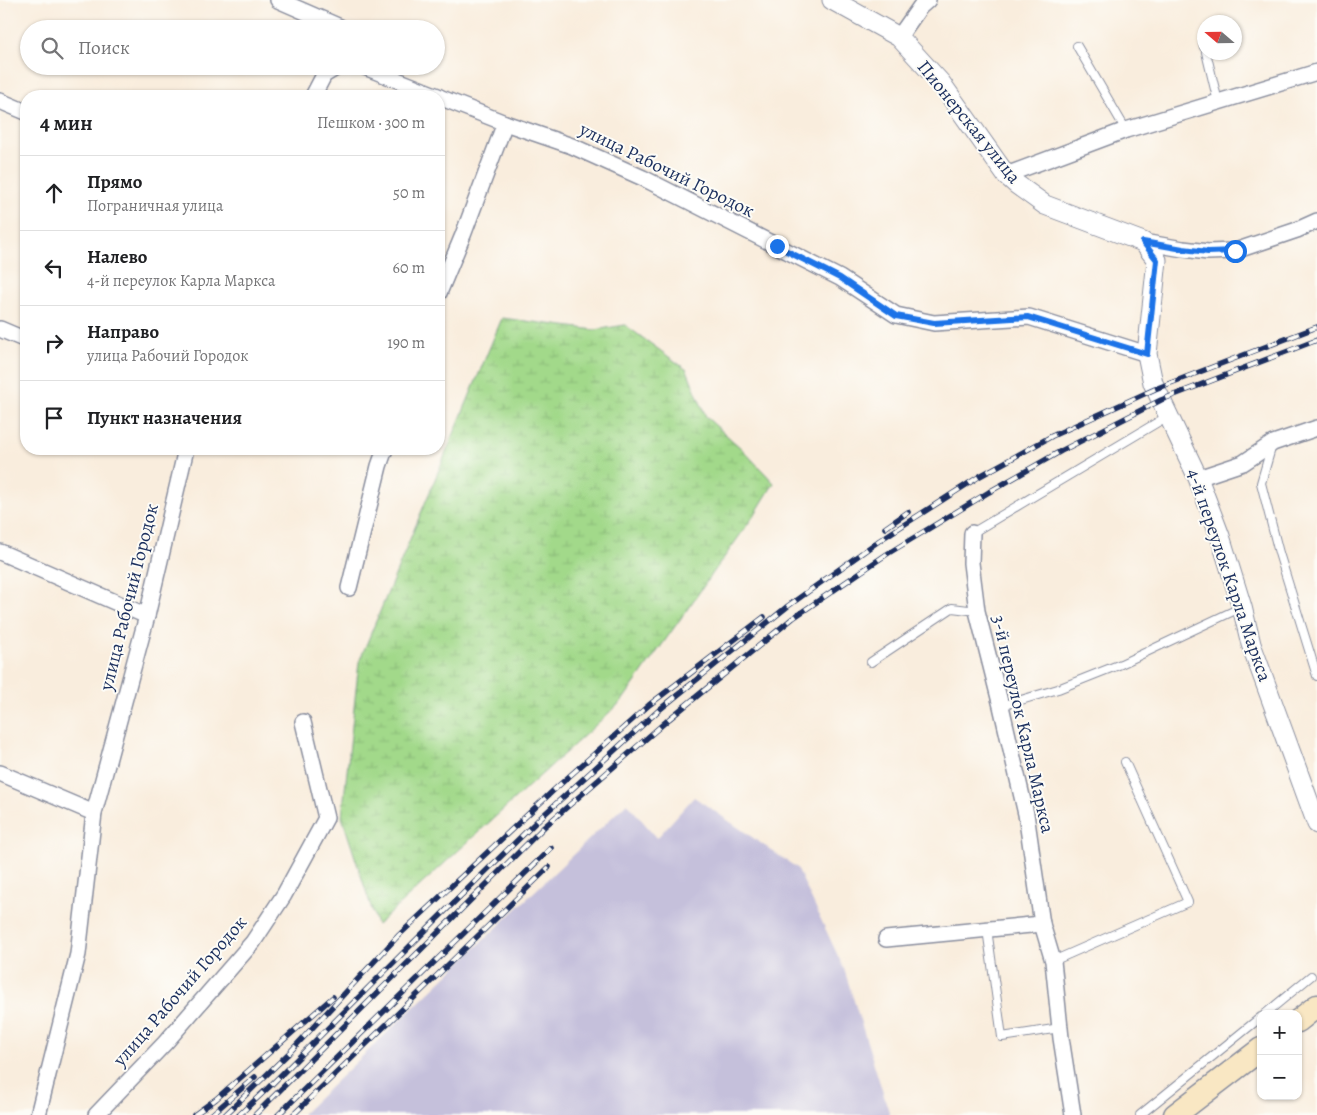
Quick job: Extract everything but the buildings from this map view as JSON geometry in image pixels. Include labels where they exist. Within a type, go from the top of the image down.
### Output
[{"type":"main road","points":[[1302,1017],[1317,1006]]},
{"type":"main road","points":[[1175,1115],[1257,1052]]},
{"type":"street","points":[[278,0],[324,20]]},
{"type":"street","name":"Пионерская улица","points":[[832,0],[899,37],[941,83],[1006,175],[1016,184],[1045,205],[1143,242]]},
{"type":"street","points":[[899,37],[928,0]]},
{"type":"street","points":[[1006,175],[1126,130],[1317,72]]},
{"type":"street","points":[[316,90],[324,75]]},
{"type":"street","name":"улица Рабочий Городок","points":[[385,75],[423,90]]},
{"type":"street","name":"улица Рабочий Городок","points":[[445,99],[505,123],[572,146],[643,178],[840,278],[896,316],[934,323],[1028,317],[1147,354]]},
{"type":"street","points":[[0,101],[20,109]]},
{"type":"street","points":[[445,279],[505,123]]},
{"type":"street","points":[[1143,242],[1208,252],[1235,251],[1297,230],[1317,221]]},
{"type":"street","name":"4-й переулок Карла Маркса","points":[[1143,242],[1157,260],[1147,354],[1152,383],[1198,478],[1220,536],[1242,606],[1251,644],[1316,819]]},
{"type":"street","points":[[0,330],[20,338]]},
{"type":"street","points":[[1198,478],[1244,463],[1273,443],[1317,428]]},
{"type":"street","name":"улица Рабочий Городок","points":[[38,1115],[78,954],[94,813],[147,616],[185,455]]},
{"type":"street","points":[[349,588],[382,455]]},
{"type":"street","name":"3-й переулок Карла Маркса","points":[[972,534],[971,563],[977,611],[1026,814],[1042,924],[1053,961],[1060,1028],[1073,1115]]},
{"type":"street","points":[[0,552],[147,616]]},
{"type":"street","name":"улица Рабочий Городок","points":[[96,1115],[165,1043],[254,942],[284,895],[326,818],[303,722]]},
{"type":"street","points":[[0,773],[94,813]]},
{"type":"street","points":[[886,939],[1042,924]]},
{"type":"lane","points":[[1077,46],[1126,130]]},
{"type":"lane","points":[[1208,60],[1218,102]]},
{"type":"lane","points":[[972,534],[1169,416]]},
{"type":"lane","points":[[1273,443],[1261,483],[1279,553],[1317,676]]},
{"type":"lane","points":[[1001,706],[1058,688],[1121,664],[1242,606]]},
{"type":"lane","points":[[871,662],[952,608],[977,611]]},
{"type":"lane","points":[[1053,961],[1188,902],[1125,762]]},
{"type":"lane","points":[[987,929],[1002,1037],[1060,1028]]},
{"type":"lane","points":[[1269,1010],[1311,976]]},
{"type":"lane","points":[[1140,1115],[1257,1020]]},
{"type":"shaded area","points":[[694,797],[797,868],[844,969],[890,1115],[301,1115],[627,803],[657,838]]},
{"type":"green space","points":[[502,318],[595,330],[625,325],[687,370],[706,417],[742,449],[774,483],[755,514],[622,701],[377,925],[342,817],[359,662]]},
{"type":"railway","points":[[239,1115],[538,820],[659,710],[788,606],[880,540],[980,476],[1052,436],[1155,389],[1317,327]]},
{"type":"railway","points":[[255,1115],[544,827],[669,719],[793,618],[887,554],[1061,451],[1161,400],[1317,340]]},
{"type":"railway","points":[[885,528],[908,512]]},
{"type":"railway","points":[[225,1115],[289,1053],[398,936],[555,789],[649,705],[764,617]]},
{"type":"railway","points":[[278,1115],[551,848]]},
{"type":"railway","points":[[293,1115],[549,867]]},
{"type":"railway","points":[[194,1115],[216,1099],[333,997]]},
{"type":"railway","points":[[211,1115],[255,1077]]},
{"type":"route","points":[[777,246],[840,278],[896,316],[934,323],[1028,317],[1147,354],[1157,260],[1143,242],[1208,252],[1235,251]]}]
